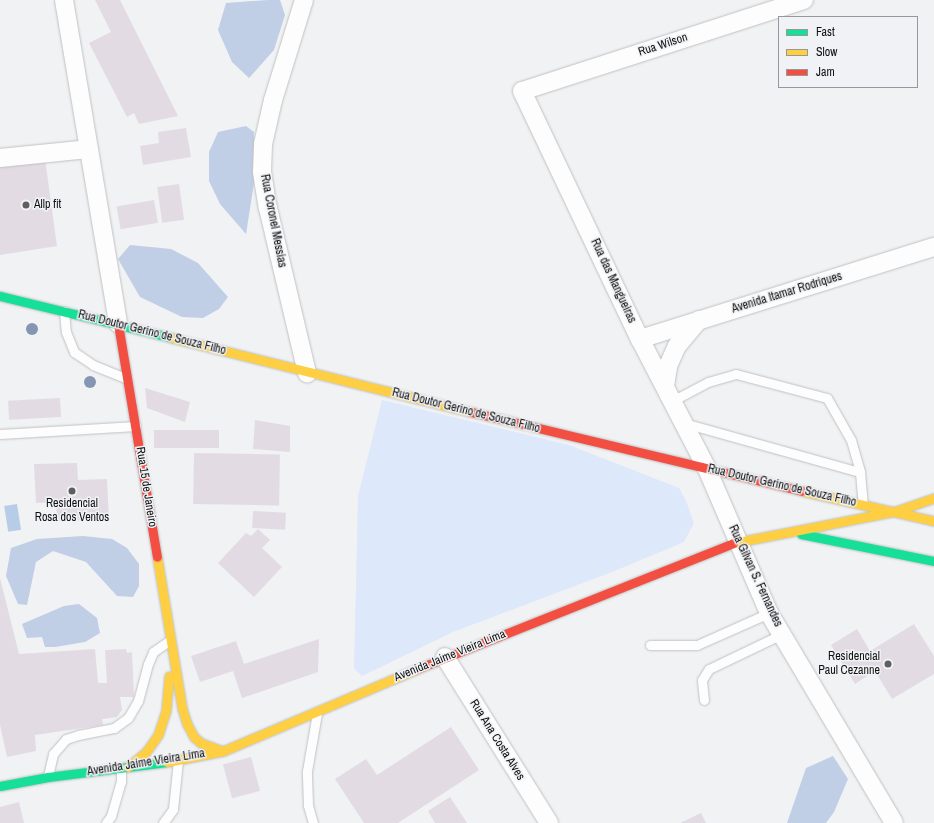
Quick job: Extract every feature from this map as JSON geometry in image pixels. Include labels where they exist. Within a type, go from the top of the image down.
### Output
[{"type":"main road","name":"Rua Doutor Gerino de Souza Filho","points":[[0,296],[118,324],[307,373],[707,469],[934,521]]},
{"type":"main road","name":"Rua 15 de Janeiro","points":[[118,324],[182,708],[187,724],[194,737],[201,743],[223,751]]},
{"type":"main road","points":[[896,512],[934,498]]},
{"type":"main road","name":"Avenida Jaime Vieira Lima","points":[[0,786],[48,777],[178,761],[223,751],[445,657],[738,541],[896,512]]},
{"type":"main road","points":[[792,532],[883,552],[934,561]]},
{"type":"main road","name":"Rua 15 de Janeiro","points":[[124,767],[146,752],[158,735],[166,710],[172,650]]},
{"type":"street","points":[[64,0],[118,324]]},
{"type":"street","name":"Rua Coronel Messias","points":[[304,0],[273,100],[263,144],[262,172],[268,208],[307,373]]},
{"type":"street","name":"Rua Wilson","points":[[522,91],[794,2]]},
{"type":"street","name":"Rua das Mangueiras","points":[[522,91],[640,339],[707,469]]},
{"type":"street","points":[[0,158],[89,149]]},
{"type":"street","name":"Avenida Itamar Rodriques","points":[[640,339],[934,247]]},
{"type":"street","points":[[668,394],[668,366],[677,346],[698,320]]},
{"type":"street","name":"Rua Gilvan S. Fernandes","points":[[707,469],[769,613],[894,823]]},
{"type":"street","name":"Rua Ana Costa Alves","points":[[445,657],[549,823]]},
{"type":"lane","points":[[64,311],[66,332],[74,352],[93,364],[128,379]]},
{"type":"lane","points":[[668,394],[736,374],[827,398],[851,440],[860,472],[863,504]]},
{"type":"lane","points":[[683,423],[860,472]]},
{"type":"lane","points":[[0,434],[136,426]]},
{"type":"lane","points":[[650,645],[696,645],[769,613]]},
{"type":"lane","points":[[704,700],[702,680],[709,669],[782,634]]},
{"type":"lane","points":[[48,777],[53,754],[66,739],[78,735],[114,728],[128,718],[138,701],[148,664],[153,652],[171,639]]},
{"type":"lane","points":[[313,823],[308,805],[307,771],[317,711]]},
{"type":"lane","points":[[163,823],[173,809],[178,761]]},
{"type":"lane","points":[[106,823],[112,816],[124,767]]},
{"type":"shaded area","points":[[280,0],[285,15],[274,50],[249,78],[232,62],[218,30],[226,3]]},
{"type":"shaded area","points":[[246,126],[254,132],[254,183],[246,234],[220,204],[209,181],[209,152],[218,132]]},
{"type":"shaded area","points":[[130,245],[171,249],[198,263],[228,297],[219,309],[203,318],[182,317],[140,297],[118,259]]},
{"type":"shaded area","points":[[382,400],[569,445],[679,488],[686,501],[694,523],[684,542],[612,572],[453,632],[362,676],[354,668],[358,496]]},
{"type":"shaded area","points":[[17,504],[21,530],[8,532],[4,506]]},
{"type":"shaded area","points":[[83,536],[112,539],[127,548],[139,564],[139,586],[133,597],[117,596],[86,562],[53,551],[36,562],[27,605],[18,604],[6,576],[11,548],[37,539]]},
{"type":"shaded area","points":[[79,604],[97,618],[100,633],[85,642],[55,647],[45,647],[42,637],[27,638],[22,624],[64,606]]},
{"type":"shaded area","points":[[833,756],[848,779],[834,812],[826,823],[787,823],[806,768]]},
{"type":"building","points":[[95,0],[120,0],[178,116],[139,124],[134,113],[127,117],[89,43],[111,32]]},
{"type":"building","points":[[186,128],[191,157],[143,165],[140,146],[159,143],[158,132]]},
{"type":"building","name":"Allp fit","points":[[45,159],[57,246],[0,255],[0,164]]},
{"type":"building","points":[[179,184],[184,220],[162,223],[157,187]]},
{"type":"building","points":[[154,200],[158,223],[121,229],[117,207]]},
{"type":"building","points":[[145,388],[190,402],[185,422],[147,408]]},
{"type":"building","points":[[60,398],[61,417],[9,420],[8,401]]},
{"type":"building","points":[[255,420],[290,426],[290,452],[253,449]]},
{"type":"building","points":[[154,430],[219,430],[219,448],[154,448]]},
{"type":"building","points":[[194,453],[280,455],[279,505],[193,504]]},
{"type":"building","name":"Residencial Rosa dos Ventos","points":[[77,463],[78,480],[107,479],[109,519],[57,521],[56,502],[36,503],[34,464]]},
{"type":"building","points":[[253,511],[286,513],[285,530],[252,528]]},
{"type":"building","points":[[258,529],[270,540],[262,548],[282,567],[254,597],[218,563],[246,533],[251,536]]},
{"type":"building","points":[[0,578],[19,654],[95,649],[98,683],[107,683],[105,650],[126,649],[127,653],[132,652],[134,697],[120,697],[122,710],[117,717],[102,719],[103,725],[35,735],[36,751],[7,757],[0,725]]},
{"type":"building","name":"Residencial Paul Cezanne","points":[[914,624],[934,656],[934,674],[892,699],[875,671],[855,684],[831,645],[857,629],[870,651]]},
{"type":"building","points":[[319,639],[318,672],[242,698],[233,671],[200,682],[191,656],[236,641],[244,664]]},
{"type":"building","points":[[451,727],[479,770],[398,823],[364,823],[335,779],[366,759],[377,775]]},
{"type":"building","points":[[251,757],[260,791],[232,798],[223,765]]},
{"type":"building","points":[[450,797],[467,823],[435,823],[428,811]]},
{"type":"building","points":[[19,802],[24,823],[0,823],[0,807]]},
{"type":"building","points":[[701,813],[706,823],[680,823]]},
{"type":"traffic: fast","points":[[0,296],[172,338]]},
{"type":"traffic: fast","points":[[801,534],[934,561]]},
{"type":"traffic: fast","points":[[0,786],[48,777],[167,762]]},
{"type":"traffic: slow","points":[[172,338],[471,412]]},
{"type":"traffic: slow","points":[[802,491],[934,521]]},
{"type":"traffic: slow","points":[[733,543],[896,511],[934,498]]},
{"type":"traffic: slow","points":[[157,557],[182,708],[187,724],[194,737],[201,743],[223,751]]},
{"type":"traffic: slow","points":[[167,762],[223,751],[417,669]]},
{"type":"traffic: slow","points":[[128,767],[146,752],[158,735],[166,710],[169,676]]},
{"type":"traffic: jam","points":[[118,324],[157,557]]},
{"type":"traffic: jam","points":[[471,412],[802,491]]},
{"type":"traffic: jam","points":[[417,669],[733,543]]},
{"type":"place","name":"Allp fit","points":[[26,205]]},
{"type":"place","name":"Residencial Rosa dos Ventos","points":[[72,491]]},
{"type":"place","name":"Residencial Paul Cezanne","points":[[888,664]]}]
